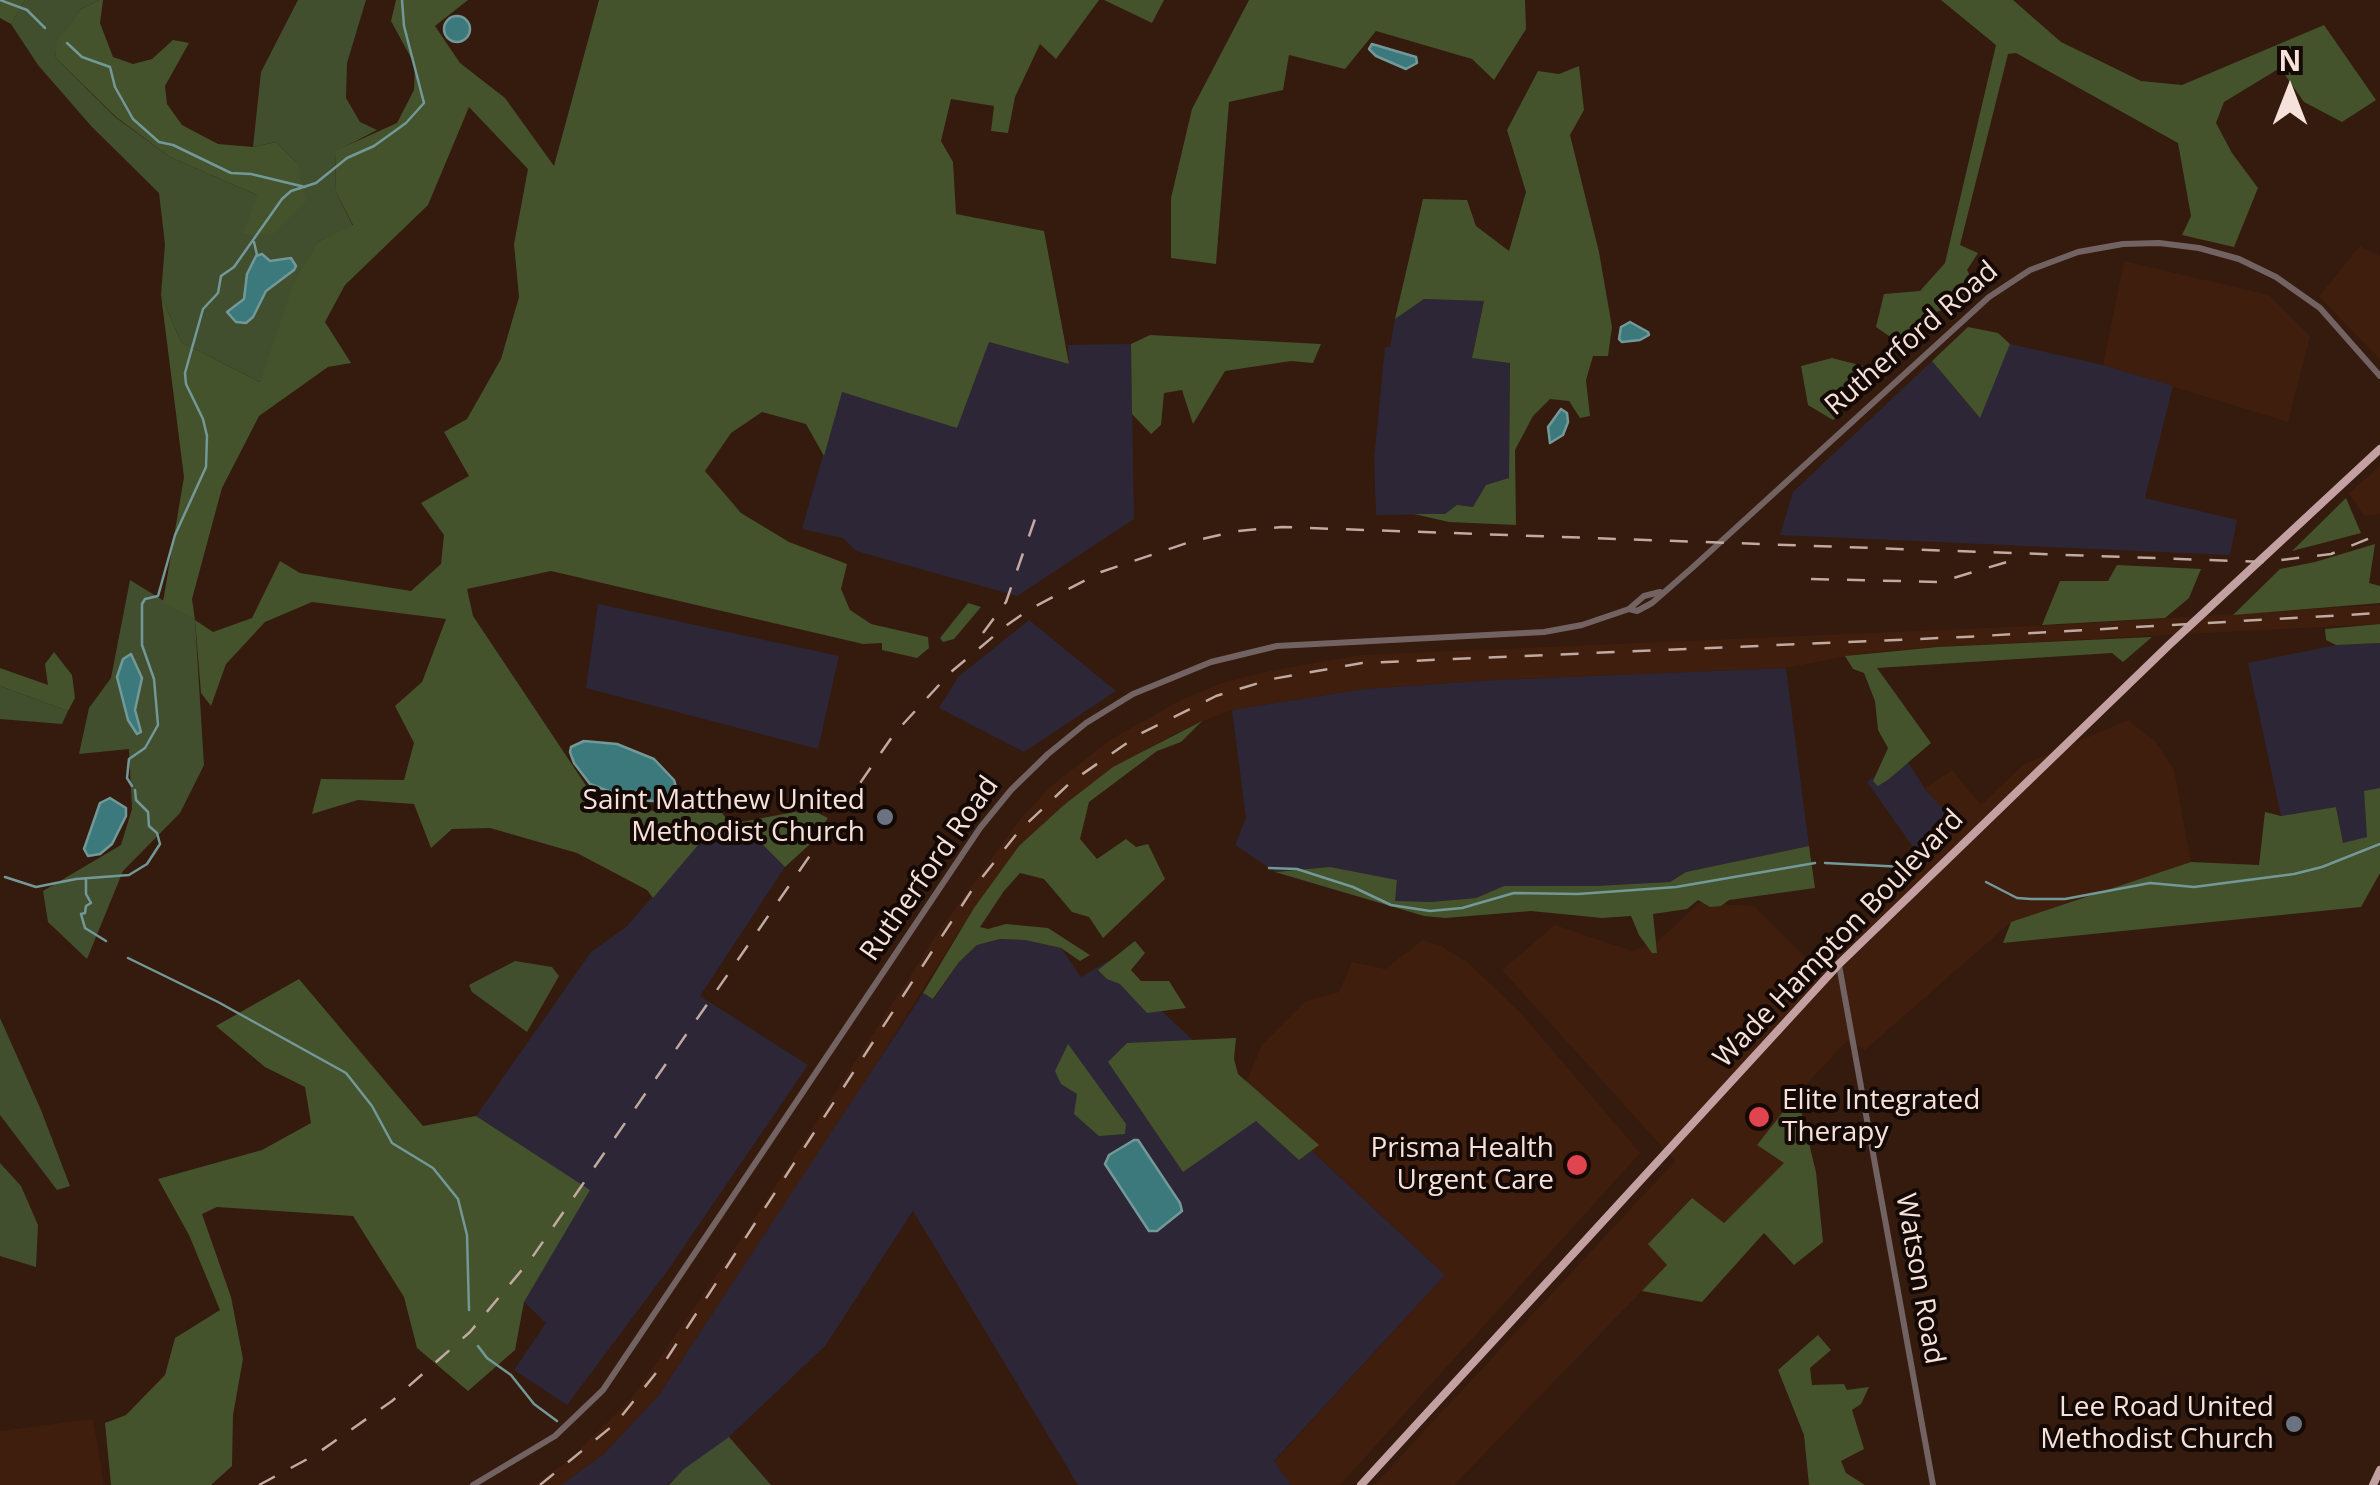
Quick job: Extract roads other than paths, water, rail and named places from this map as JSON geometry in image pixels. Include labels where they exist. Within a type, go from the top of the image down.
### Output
[{"type":"main road","name":"Wade Hampton Boulevard","points":[[1361,1485],[1839,964],[2379,448]]},
{"type":"main road","points":[[2373,1485],[2380,1470]]},
{"type":"street","name":"Rutherford Road","points":[[473,1485],[555,1436],[603,1390],[976,834],[1011,790],[1067,738],[1133,694],[1228,656],[1302,643],[1544,632],[1582,625],[1629,608],[1644,596],[1661,592],[1692,568],[1988,296],[2053,260],[2102,247],[2144,243],[2185,246],[2226,254],[2262,269],[2320,308],[2380,376]]},
{"type":"street","name":"Watson Road","points":[[1839,964],[1933,1485]]},
{"type":"water","points":[[457,16],[466,20],[470,29],[466,38],[457,42],[448,38],[444,29],[448,20]]},
{"type":"water","points":[[1372,44],[1416,57],[1417,63],[1406,69],[1376,56],[1369,49]]},
{"type":"water","points":[[262,254],[270,261],[291,258],[296,266],[266,291],[253,317],[246,323],[236,322],[227,312],[244,299],[247,274],[256,256]]},
{"type":"water","points":[[1630,322],[1649,335],[1622,342],[1621,327]]},
{"type":"water","points":[[1561,409],[1567,413],[1568,422],[1563,435],[1550,443],[1548,427]]},
{"type":"water","points":[[131,654],[142,678],[135,710],[141,732],[137,734],[128,720],[117,677],[123,659]]},
{"type":"water","points":[[584,741],[617,744],[654,759],[674,780],[677,803],[629,799],[590,784],[570,752],[571,747]]},
{"type":"water","points":[[110,798],[126,808],[126,816],[112,844],[100,854],[88,856],[84,849],[100,803]]},
{"type":"water","points":[[1138,1140],[1180,1203],[1182,1211],[1157,1231],[1149,1231],[1105,1164],[1109,1155]]},
{"type":"waterway","points":[[0,0],[27,10],[45,28]]},
{"type":"waterway","points":[[132,786],[127,778],[129,759],[145,748],[158,725],[154,679],[142,645],[142,604],[145,599],[158,596],[175,535],[206,467],[207,436],[185,373],[203,309],[218,293],[221,276],[234,267],[282,199],[291,191],[316,183],[347,158],[374,146],[406,123],[424,103],[404,26],[402,0]]},
{"type":"waterway","points":[[67,43],[82,57],[110,67],[115,87],[133,119],[159,142],[231,173],[305,187]]},
{"type":"waterway","points":[[254,242],[257,255]]},
{"type":"waterway","points":[[5,877],[36,887],[129,875],[147,864],[160,844],[157,833],[149,826],[148,812],[136,800],[135,790]]},
{"type":"waterway","points":[[1986,882],[2017,898],[2031,899],[2065,899],[2150,883],[2194,887],[2294,874],[2380,844]]},
{"type":"waterway","points":[[1269,868],[1297,869],[1353,887],[1391,905],[1430,911],[1462,908],[1514,893],[1578,894],[1676,887],[1815,863]]},
{"type":"waterway","points":[[1825,863],[1905,867]]},
{"type":"waterway","points":[[86,880],[91,903],[81,914],[85,928],[106,941]]},
{"type":"waterway","points":[[128,958],[218,1002],[346,1073],[372,1106],[392,1143],[433,1168],[458,1199],[467,1235],[469,1310]]},
{"type":"waterway","points":[[478,1346],[487,1358],[511,1375],[534,1404],[557,1421]]},
{"type":"railway","points":[[983,633],[1006,602],[1036,516]]},
{"type":"railway","points":[[259,1485],[315,1455],[392,1401],[470,1332],[531,1259],[894,734],[951,672],[1007,625],[1101,572],[1193,541],[1237,531],[1282,527],[2265,562],[2331,554],[2380,534]]},
{"type":"railway","points":[[1811,579],[1940,582],[2017,559]]},
{"type":"railway","points":[[540,1485],[616,1423],[664,1363],[972,890],[1019,831],[1071,782],[1140,734],[1216,696],[1272,679],[1362,663],[1964,637],[2380,613]]},
{"type":"place","name":"Saint Matthew United Methodist Church","points":[[885,817]]},
{"type":"place","name":"Elite Integrated Therapy","points":[[1759,1117]]},
{"type":"place","name":"Prisma Health Urgent Care","points":[[1577,1165]]},
{"type":"place","name":"Lee Road United Methodist Church","points":[[2294,1424]]}]
